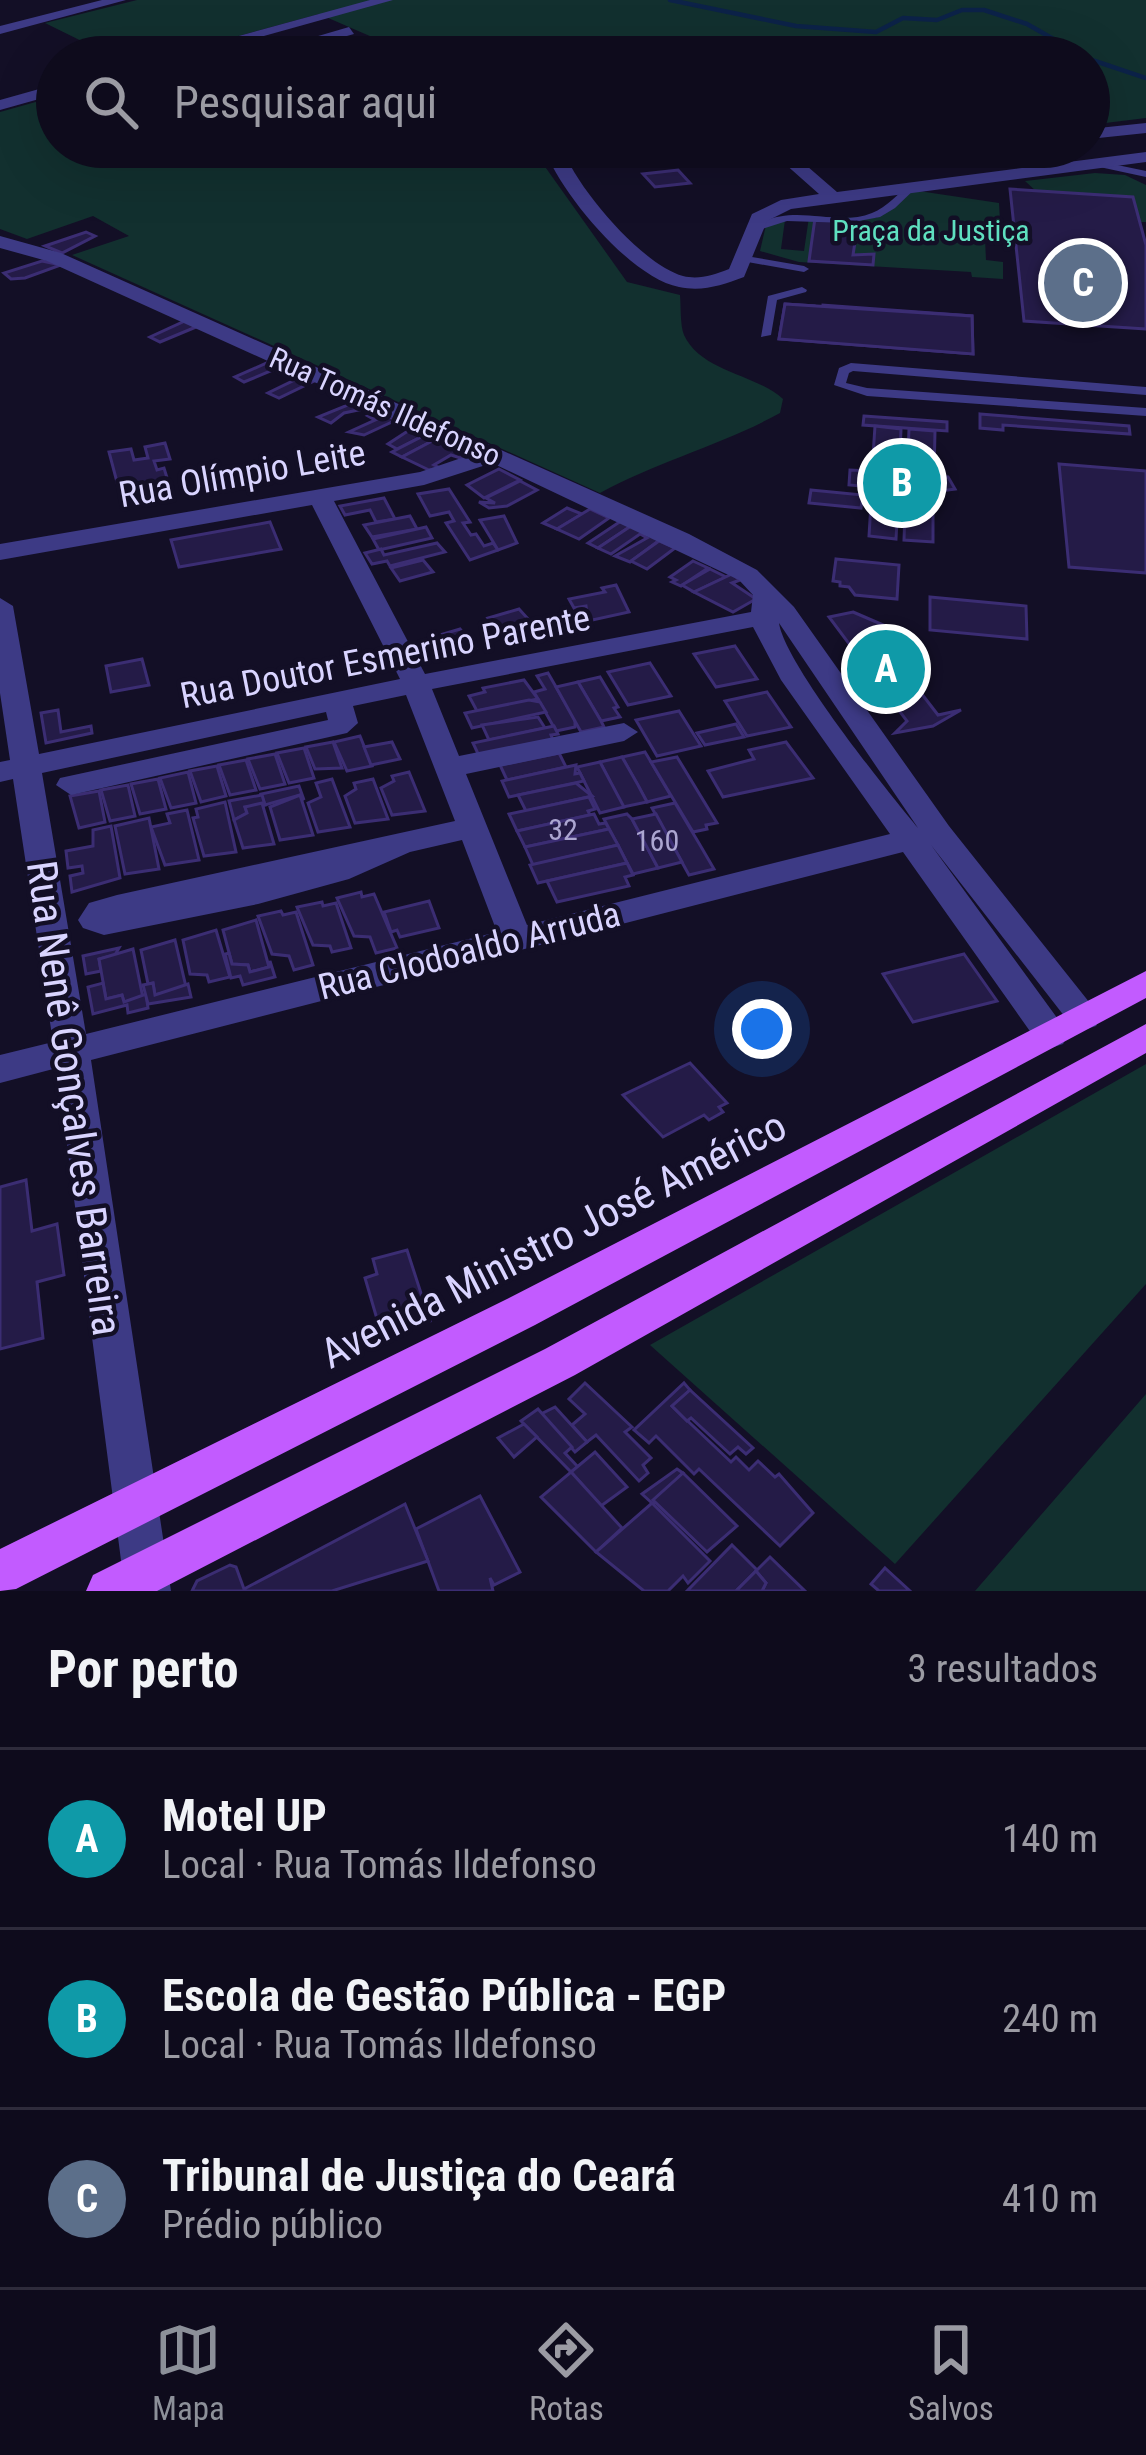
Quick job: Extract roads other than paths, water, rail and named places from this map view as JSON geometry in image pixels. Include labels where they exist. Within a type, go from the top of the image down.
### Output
[{"type":"main road","name":"Avenida Ministro José Américo","points":[[0,1573],[134,1509],[1146,982]]},
{"type":"main road","points":[[134,1585],[560,1362],[1146,1037]]},
{"type":"street","points":[[0,30],[119,0]]},
{"type":"street","points":[[249,36],[386,0]]},
{"type":"street","points":[[331,36],[349,31]]},
{"type":"street","points":[[0,105],[36,95]]},
{"type":"street","points":[[1110,142],[1146,128]]},
{"type":"street","points":[[1110,148],[1146,146]]},
{"type":"street","points":[[1110,152],[1146,157]]},
{"type":"street","points":[[564,168],[650,272],[678,281],[716,282],[737,273],[754,229],[770,210],[914,185],[976,168]]},
{"type":"street","points":[[799,168],[830,196]]},
{"type":"street","name":"Rua Tomás Ildefonso","points":[[2,244],[54,257],[729,562],[770,606]]},
{"type":"street","name":"Rua Olímpio Leite","points":[[0,552],[424,478],[493,455]]},
{"type":"street","points":[[319,495],[416,684],[515,936]]},
{"type":"street","name":"Rua Nenê Gonçalves Barreira","points":[[0,606],[12,770],[72,1052],[134,1509],[134,1585]]},
{"type":"street","points":[[770,606],[767,635],[810,677],[1067,1026]]},
{"type":"street","name":"Rua Doutor Esmerino Parente","points":[[12,770],[770,606]]},
{"type":"street","points":[[71,785],[338,728],[344,723],[337,700]]},
{"type":"street","points":[[448,768],[624,732]]},
{"type":"street","points":[[150,906],[471,828]]},
{"type":"street","name":"Rua Clodoaldo Arruda","points":[[0,1069],[515,936],[926,837]]},
{"type":"lane","points":[[1110,157],[1146,173]]},
{"type":"lane","points":[[754,229],[767,221],[801,214],[873,216],[914,185]]},
{"type":"lane","points":[[746,259],[804,269]]},
{"type":"lane","points":[[765,335],[772,298],[802,290]]},
{"type":"lane","points":[[1146,391],[851,368],[843,371],[840,385],[867,392],[1146,412]]},
{"type":"waterway","points":[[670,0],[796,26],[876,32],[903,18],[937,20],[962,10],[984,10],[1048,36]]},
{"type":"waterway","points":[[1110,66],[1146,78]]},
{"type":"place","name":"Tribunal de Justiça do Ceará","points":[[1083,283]]},
{"type":"place","name":"Escola de Gestão Pública - EGP","points":[[902,483]]},
{"type":"place","name":"Motel UP","points":[[886,669]]},
{"type":"park label","name":"Praça da Justiça","points":[[931,231]]}]
